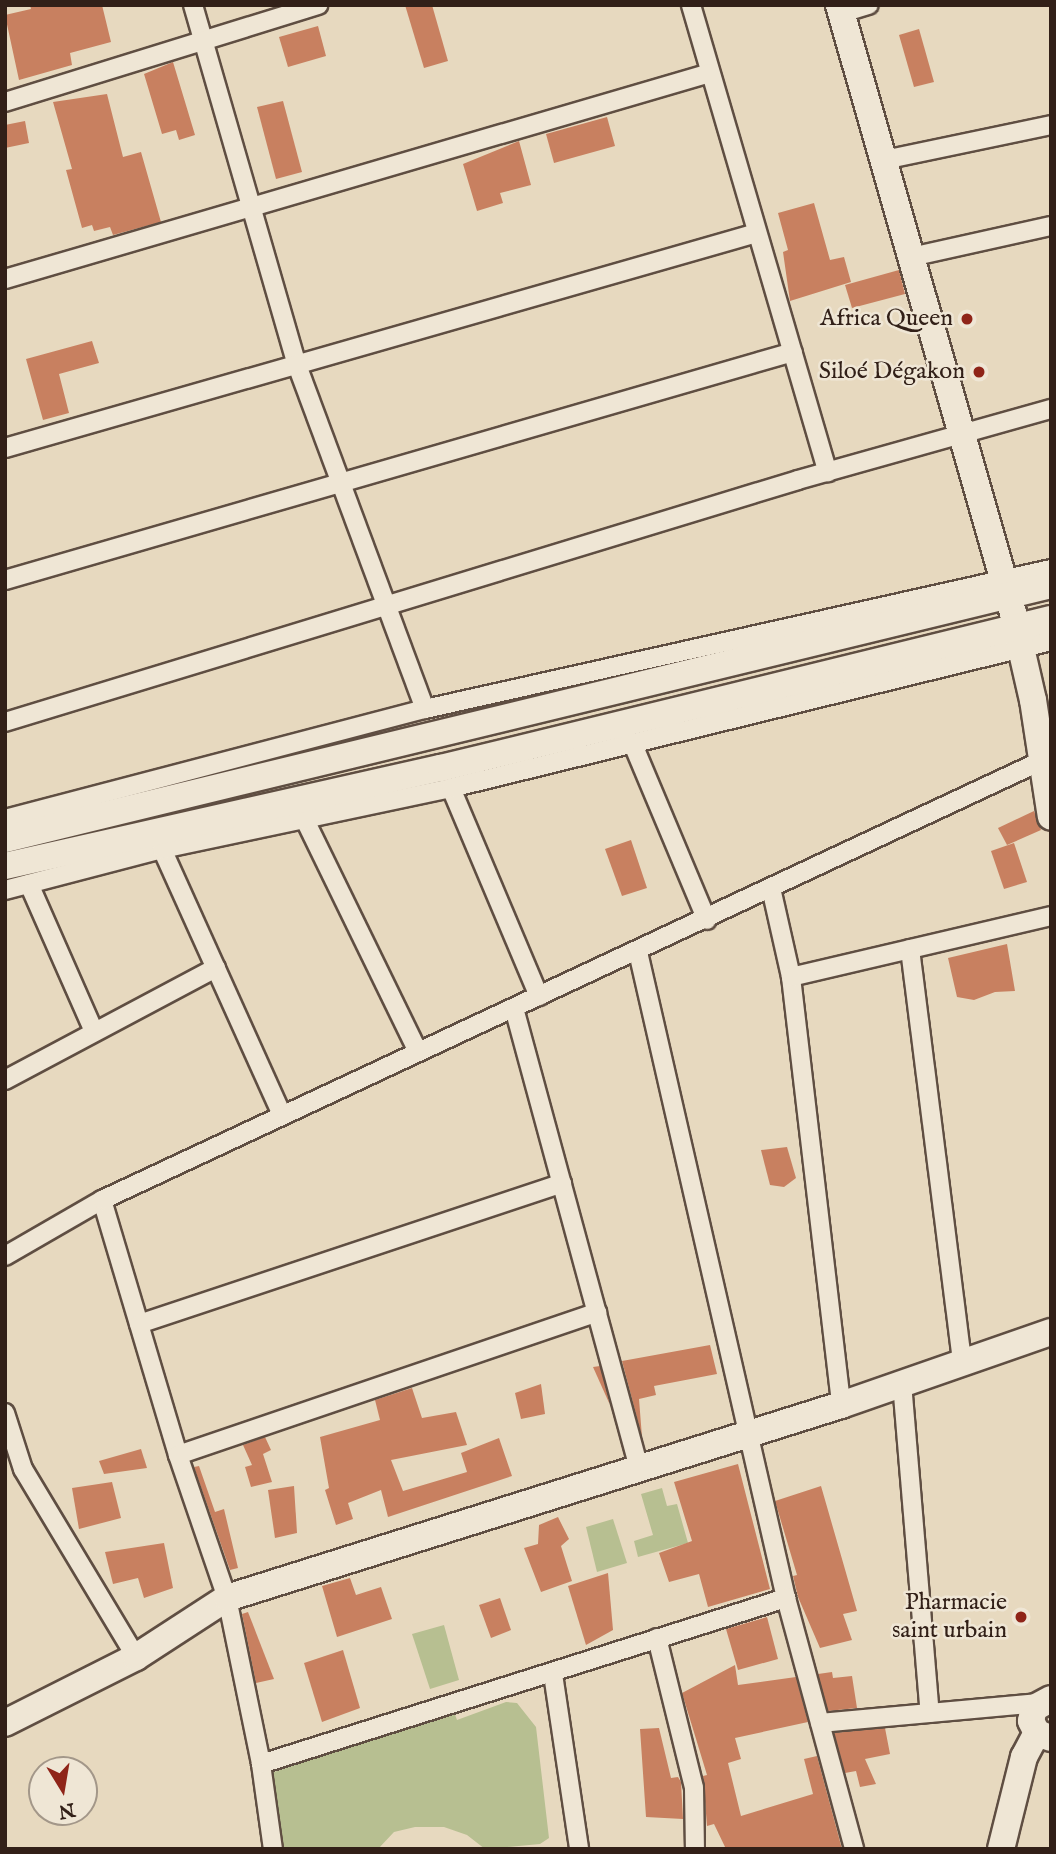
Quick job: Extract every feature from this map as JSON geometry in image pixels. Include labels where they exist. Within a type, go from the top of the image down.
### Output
[{"type":"street","points":[[193,5],[298,365],[425,709]]},
{"type":"street","points":[[5,102],[318,5]]},
{"type":"street","points":[[691,5],[828,472]]},
{"type":"street","points":[[869,5],[840,9],[1006,588],[1019,638],[1050,805]]},
{"type":"street","points":[[5,279],[710,73]]},
{"type":"street","points":[[884,160],[1051,125]]},
{"type":"street","points":[[911,257],[1051,226]]},
{"type":"street","points":[[5,448],[757,233]]},
{"type":"street","points":[[5,580],[344,485],[793,352]]},
{"type":"street","points":[[5,722],[828,472],[1051,409]]},
{"type":"street","points":[[5,839],[1006,588],[1051,569]]},
{"type":"street","points":[[5,819],[425,709],[1006,588],[1051,586]]},
{"type":"street","points":[[5,890],[162,849],[451,788],[632,742],[1019,638],[1051,619]]},
{"type":"street","points":[[5,866],[1019,638],[1051,641]]},
{"type":"street","points":[[632,742],[707,920]]},
{"type":"street","points":[[5,1256],[102,1200],[417,1050],[707,920],[1043,760]]},
{"type":"street","points":[[451,788],[539,996]]},
{"type":"street","points":[[304,818],[417,1050]]},
{"type":"street","points":[[162,849],[282,1115]]},
{"type":"street","points":[[29,884],[93,1029]]},
{"type":"street","points":[[771,888],[790,977],[841,1405]]},
{"type":"street","points":[[790,977],[1051,916]]},
{"type":"street","points":[[910,949],[961,1361]]},
{"type":"street","points":[[638,952],[786,1598],[854,1849]]},
{"type":"street","points":[[5,1080],[93,1029],[216,968]]},
{"type":"street","points":[[514,1008],[639,1467]]},
{"type":"street","points":[[139,1324],[562,1183]]},
{"type":"street","points":[[102,1200],[178,1455],[227,1598],[261,1764],[273,1849]]},
{"type":"street","points":[[178,1455],[597,1312]]},
{"type":"street","points":[[5,1723],[136,1657],[227,1598],[841,1405],[961,1361],[1051,1332]]},
{"type":"street","points":[[902,1383],[930,1713]]},
{"type":"street","points":[[5,1413],[23,1469],[136,1657]]},
{"type":"street","points":[[261,1764],[553,1674],[786,1598]]},
{"type":"street","points":[[657,1638],[694,1788],[695,1849]]},
{"type":"street","points":[[553,1674],[579,1849]]},
{"type":"street","points":[[1001,1849],[1024,1757],[1044,1735],[1031,1714],[1045,1701],[1051,1678]]},
{"type":"street","points":[[820,1723],[1045,1701]]},
{"type":"green space","points":[[662,1488],[667,1506],[677,1504],[688,1543],[638,1557],[634,1541],[653,1535],[641,1494]]},
{"type":"green space","points":[[613,1519],[627,1563],[597,1572],[586,1527]]},
{"type":"green space","points":[[444,1625],[459,1680],[430,1689],[412,1634]]},
{"type":"green space","points":[[506,1702],[517,1703],[536,1727],[549,1838],[540,1844],[485,1849],[467,1835],[444,1827],[415,1827],[394,1832],[378,1849],[277,1849],[262,1776],[454,1712],[457,1720]]},
{"type":"building","points":[[30,5],[102,5],[111,42],[70,53],[72,65],[19,80],[5,15],[31,9]]},
{"type":"building","points":[[405,5],[432,5],[448,61],[424,68]]},
{"type":"building","points":[[318,26],[326,56],[288,67],[279,37]]},
{"type":"building","points":[[919,29],[934,82],[914,87],[899,35]]},
{"type":"building","points":[[173,62],[195,135],[179,140],[176,130],[162,134],[144,74]]},
{"type":"building","points":[[107,94],[123,157],[141,152],[161,222],[113,235],[110,227],[94,231],[92,225],[82,228],[66,170],[72,169],[53,102]]},
{"type":"building","points":[[283,101],[302,172],[276,179],[257,107]]},
{"type":"building","points":[[607,117],[615,146],[554,163],[546,134]]},
{"type":"building","points":[[25,121],[29,143],[5,148],[5,125]]},
{"type":"building","points":[[519,141],[531,185],[500,193],[503,203],[477,211],[463,164]]},
{"type":"building","points":[[814,203],[830,260],[844,257],[851,282],[790,301],[783,252],[788,250],[778,213]]},
{"type":"building","points":[[899,270],[905,294],[852,308],[845,285]]},
{"type":"building","points":[[92,341],[99,363],[59,374],[69,413],[43,420],[26,359]]},
{"type":"building","points":[[1034,811],[1041,830],[1007,845],[998,828]]},
{"type":"building","points":[[631,840],[647,888],[622,896],[605,849]]},
{"type":"building","points":[[1014,843],[1027,882],[1004,889],[991,851]]},
{"type":"building","points":[[1007,944],[1015,991],[995,992],[974,1000],[957,997],[948,958]]},
{"type":"building","points":[[787,1147],[796,1178],[784,1187],[770,1185],[761,1150]]},
{"type":"building","points":[[710,1345],[717,1374],[654,1386],[656,1395],[639,1399],[642,1437],[622,1361]]},
{"type":"building","points":[[600,1366],[610,1405],[593,1367]]},
{"type":"building","points":[[541,1384],[545,1414],[521,1419],[515,1393]]},
{"type":"building","points":[[412,1388],[422,1418],[456,1412],[467,1445],[391,1460],[403,1491],[467,1472],[461,1453],[499,1438],[512,1476],[388,1517],[381,1490],[348,1503],[353,1519],[336,1525],[325,1490],[329,1488],[320,1437],[380,1420],[375,1400]]},
{"type":"building","points":[[265,1437],[271,1450],[263,1454],[272,1482],[251,1487],[245,1467],[252,1465],[243,1445]]},
{"type":"building","points":[[141,1449],[147,1468],[104,1474],[99,1461]]},
{"type":"building","points":[[738,1464],[770,1589],[708,1607],[699,1574],[669,1582],[659,1553],[692,1541],[674,1482]]},
{"type":"building","points":[[199,1466],[215,1512],[224,1509],[238,1568],[230,1570],[194,1467]]},
{"type":"building","points":[[112,1482],[121,1518],[79,1529],[72,1488]]},
{"type":"building","points":[[294,1486],[297,1533],[275,1538],[268,1490]]},
{"type":"building","points":[[821,1486],[857,1611],[843,1614],[852,1640],[820,1648],[798,1597],[793,1576],[797,1575],[775,1501]]},
{"type":"building","points":[[558,1517],[569,1539],[561,1546],[572,1581],[541,1592],[524,1548],[538,1544],[539,1525]]},
{"type":"building","points":[[164,1543],[173,1588],[144,1598],[138,1578],[113,1584],[105,1552]]},
{"type":"building","points":[[608,1573],[613,1630],[586,1645],[568,1586]]},
{"type":"building","points":[[350,1578],[356,1595],[381,1587],[392,1619],[337,1637],[322,1586]]},
{"type":"building","points":[[500,1598],[511,1630],[491,1638],[479,1605]]},
{"type":"building","points":[[248,1612],[274,1679],[256,1683],[242,1614]]},
{"type":"building","points":[[767,1617],[778,1659],[738,1670],[726,1629]]},
{"type":"building","points":[[343,1650],[360,1708],[322,1722],[304,1663]]},
{"type":"building","points":[[735,1665],[738,1685],[796,1677],[808,1722],[735,1738],[741,1759],[728,1763],[741,1816],[813,1794],[804,1759],[817,1756],[842,1849],[726,1849],[714,1824],[707,1826],[703,1776],[707,1775],[682,1693]]},
{"type":"building","points":[[832,1672],[833,1678],[852,1676],[857,1708],[828,1711],[818,1674]]},
{"type":"building","points":[[659,1728],[671,1778],[678,1777],[681,1782],[683,1819],[646,1817],[640,1729]]},
{"type":"building","points":[[885,1728],[890,1754],[865,1759],[876,1784],[860,1787],[856,1771],[845,1773],[834,1733]]},
{"type":"place","name":"Africa Queen","points":[[967,319]]},
{"type":"place","name":"Siloé Dégakon","points":[[979,372]]},
{"type":"place","name":"Pharmacie saint urbain","points":[[1021,1617]]}]
